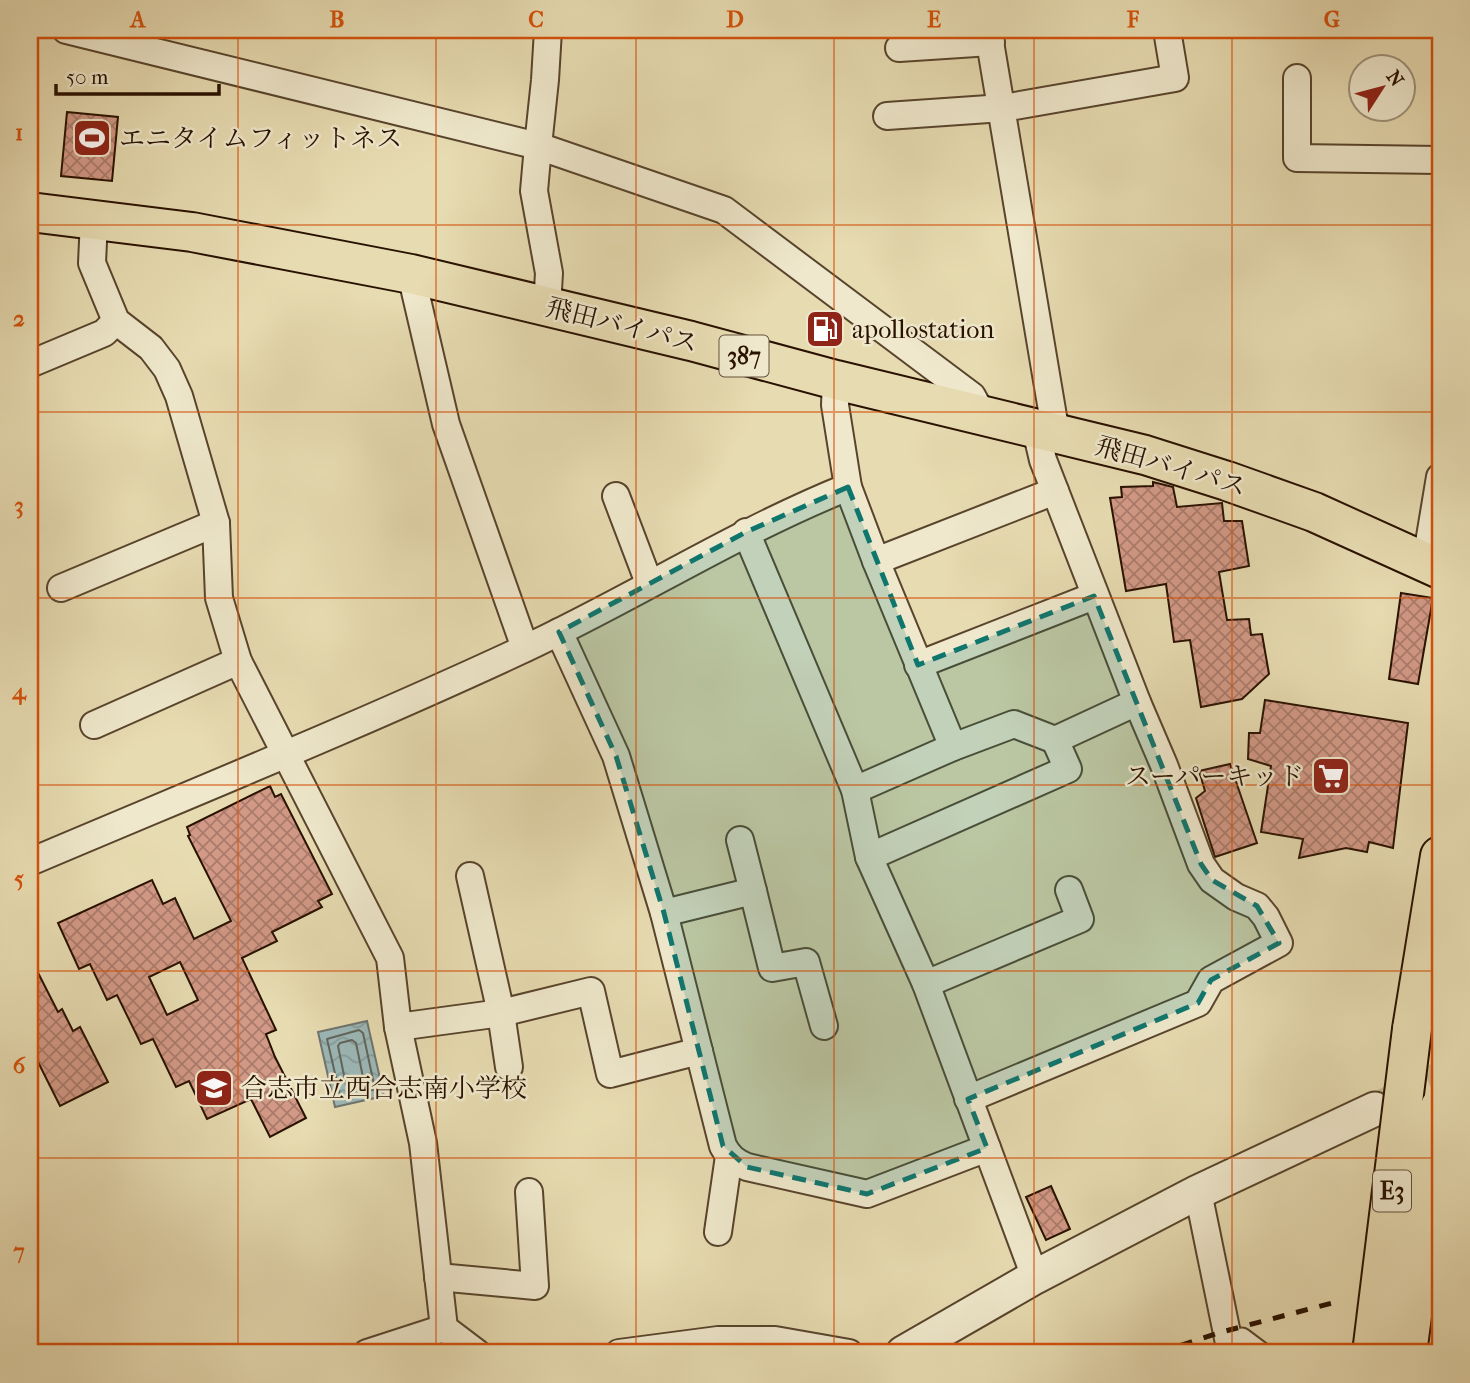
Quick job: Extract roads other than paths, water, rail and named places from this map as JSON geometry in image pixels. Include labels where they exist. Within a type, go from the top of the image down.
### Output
[{"type":"highway","name":"飛田バイパス","points":[[30,212],[192,232],[411,274],[691,341],[836,380],[1145,456],[1314,512],[1433,565]]},
{"type":"highway","name":"E3","points":[[1372,1353],[1412,1028],[1440,856]]},
{"type":"highway","name":"E3","points":[[1407,1353],[1440,1107]]},
{"type":"street","points":[[66,30],[152,40],[538,146],[724,210],[972,396],[983,416]]},
{"type":"street","points":[[547,307],[549,274],[534,191],[548,30]]},
{"type":"street","points":[[887,116],[1003,108],[1174,78],[1167,30]]},
{"type":"street","points":[[900,48],[990,36],[1003,108],[1046,432],[1043,460],[1201,864],[1212,880],[1236,897],[1256,906],[1266,917],[1279,943],[1211,980],[1198,1003],[968,1098]]},
{"type":"street","points":[[1297,78],[1297,158],[1440,160]]},
{"type":"street","points":[[94,220],[92,263],[116,321],[151,348],[167,369],[179,396],[216,523],[219,598],[238,661],[390,958],[398,1027],[423,1143],[444,1328],[477,1353]]},
{"type":"street","points":[[411,274],[446,424],[525,648]]},
{"type":"street","points":[[30,364],[104,333],[116,321]]},
{"type":"street","points":[[836,380],[835,405],[848,486],[953,747]]},
{"type":"street","points":[[1433,565],[1440,477]]},
{"type":"street","points":[[30,862],[525,648],[746,532],[848,486]]},
{"type":"street","points":[[876,561],[1055,491]]},
{"type":"street","points":[[616,496],[649,583]]},
{"type":"street","points":[[61,588],[216,523]]},
{"type":"street","points":[[746,532],[855,790],[869,857],[926,984],[1035,1277]]},
{"type":"street","points":[[918,665],[1094,596]]},
{"type":"street","points":[[559,632],[615,757],[664,913],[723,1146],[729,1156],[747,1167],[867,1194],[987,1148]]},
{"type":"street","points":[[94,725],[238,661]]},
{"type":"street","points":[[1055,740],[1138,702]]},
{"type":"street","points":[[855,790],[953,747],[1014,724],[1055,740],[1068,769],[869,857]]},
{"type":"street","points":[[740,841],[772,968],[806,962],[824,1026]]},
{"type":"street","points":[[470,876],[501,1013],[509,1066]]},
{"type":"street","points":[[926,984],[1080,919],[1069,890]]},
{"type":"street","points":[[664,913],[753,891]]},
{"type":"street","points":[[398,1027],[501,1013],[591,991],[610,1074],[699,1051]]},
{"type":"street","points":[[903,1353],[1035,1277],[1198,1192],[1375,1109]]},
{"type":"street","points":[[718,1232],[729,1156]]},
{"type":"street","points":[[438,1277],[536,1286],[529,1192]]},
{"type":"street","points":[[1198,1192],[1234,1344],[1262,1353]]},
{"type":"street","points":[[367,1353],[444,1328]]},
{"type":"street","points":[[619,1353],[718,1340],[775,1340],[849,1353]]},
{"type":"water","points":[[367,1021],[384,1096],[335,1107],[318,1032]]},
{"type":"tunnel","points":[[1384,1105],[1440,1078]]},
{"type":"railway","points":[[1158,1353],[1218,1333],[1336,1302]]},
{"type":"place","name":"エニタイムフィットネス","points":[[92,138]]},
{"type":"place","name":"apollostation","points":[[825,329]]},
{"type":"place","name":"スーパーキッド","points":[[1331,776]]},
{"type":"place","name":"合志市立西合志南小学校","points":[[214,1088]]}]
